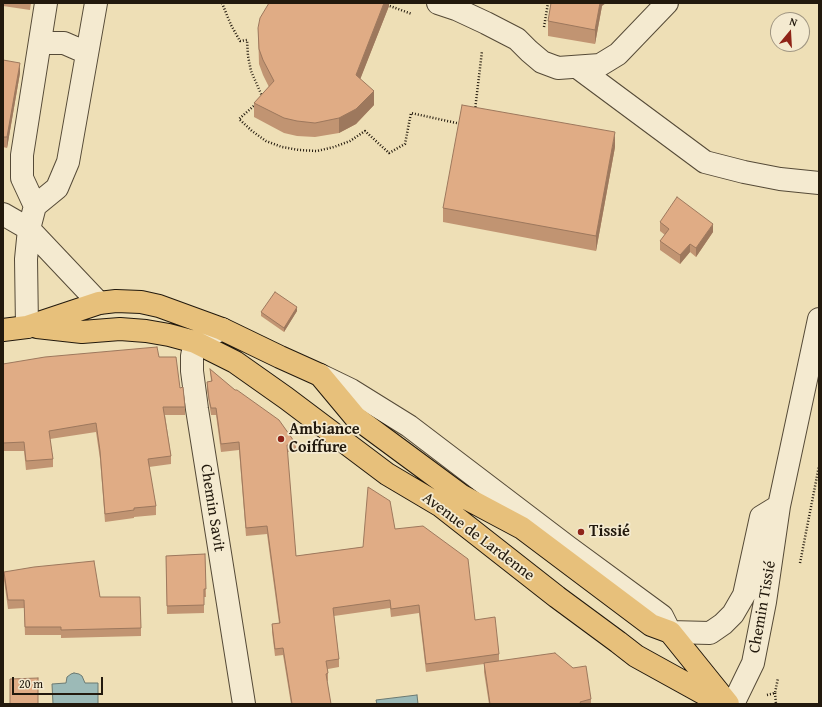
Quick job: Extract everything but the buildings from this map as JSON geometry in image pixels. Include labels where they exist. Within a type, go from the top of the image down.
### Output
[{"type":"main road","name":"Avenue de Lardenne","points":[[3,330],[27,327],[99,303],[116,301],[141,302],[159,306],[222,329],[320,375],[355,417],[462,496],[522,528],[651,625],[670,632]]},
{"type":"main road","name":"Avenue de Lardenne","points":[[27,327],[82,332],[120,329],[146,331],[195,342],[236,362],[387,474],[441,506],[557,598],[636,656],[724,704]]},
{"type":"main road","points":[[670,632],[728,704]]},
{"type":"street","points":[[35,206],[22,178],[22,155],[46,3]]},
{"type":"street","points":[[27,327],[26,259],[29,229],[35,206],[57,188],[68,162],[96,3]]},
{"type":"street","points":[[438,3],[456,9],[517,39],[542,62],[558,68],[600,65],[618,54],[667,3]]},
{"type":"street","points":[[40,43],[64,44],[87,53]]},
{"type":"street","points":[[577,66],[705,162],[780,179],[819,182]]},
{"type":"street","points":[[3,214],[29,229],[99,303]]},
{"type":"street","name":"Chemin Tissié","points":[[733,704],[753,663],[765,602],[779,506],[819,319]]},
{"type":"street","points":[[195,342],[222,329]]},
{"type":"street","name":"Chemin Savit","points":[[195,342],[192,356],[192,371],[197,409],[244,704]]},
{"type":"street","name":"Chemin Tissié","points":[[670,632],[710,633],[723,624],[733,614],[744,595],[761,517],[779,506]]},
{"type":"path","points":[[222,3],[231,25],[240,41],[247,40],[251,71],[256,86],[263,98]]},
{"type":"path","points":[[391,7],[392,3]]},
{"type":"path","points":[[544,28],[548,3]]},
{"type":"path","points":[[475,114],[486,23]]},
{"type":"path","points":[[257,104],[239,119],[266,141],[282,147],[299,150],[317,151],[334,147],[350,141],[366,131],[389,153],[404,144],[411,113],[461,124]]},
{"type":"path","points":[[775,692],[776,704]]},
{"type":"water","points":[[74,673],[82,676],[85,683],[98,683],[98,704],[53,704],[52,684],[66,683],[67,677]]},
{"type":"water","points":[[417,695],[418,704],[377,704],[376,700]]},
{"type":"place","name":"Ambiance Coiffure","points":[[281,439]]},
{"type":"place","name":"Tissié","points":[[581,532]]}]
